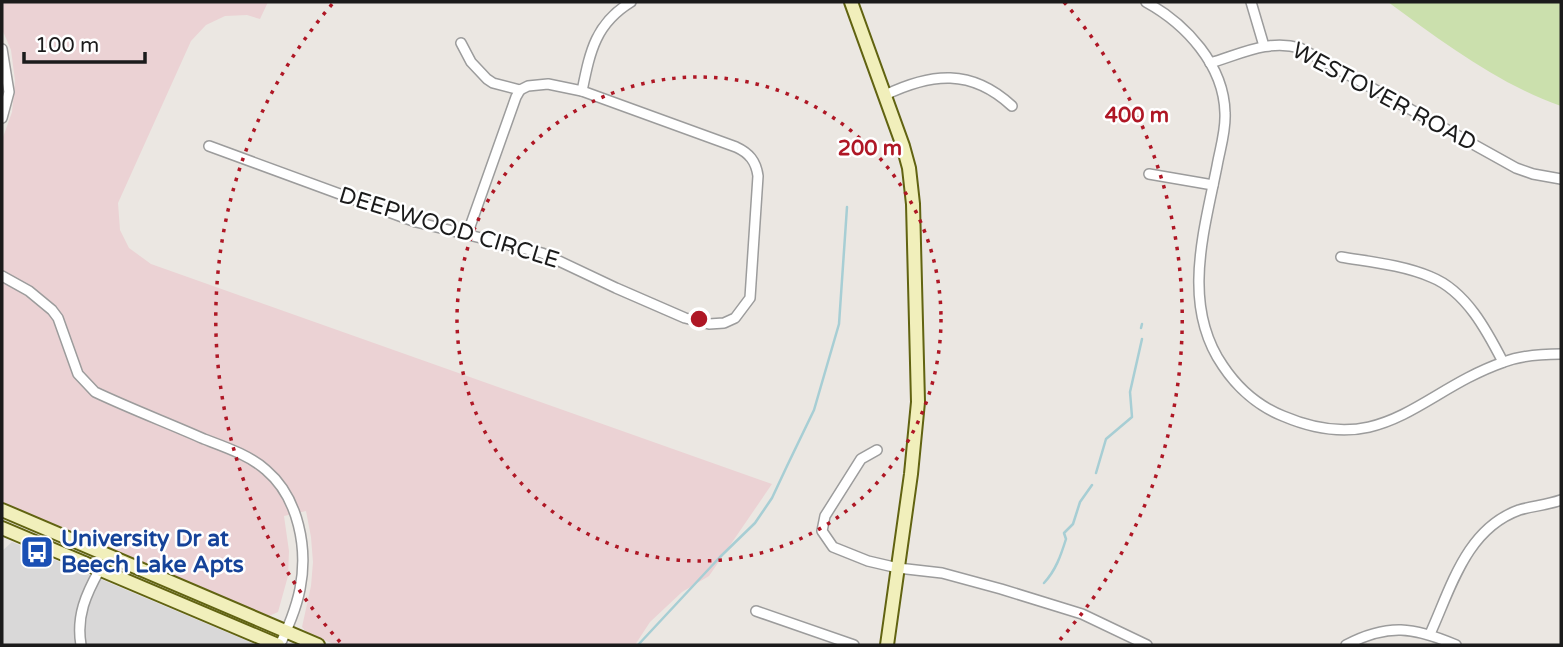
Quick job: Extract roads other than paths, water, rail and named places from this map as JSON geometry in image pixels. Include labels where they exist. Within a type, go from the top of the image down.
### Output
[{"type":"street","points":[[582,91],[595,39],[612,17],[631,2]]},
{"type":"street","points":[[851,2],[909,168],[913,204],[919,383],[911,474],[887,645]]},
{"type":"street","points":[[1146,2],[1177,22],[1210,63],[1222,90],[1226,116],[1199,270],[1198,304],[1209,341],[1231,378],[1262,405],[1279,415],[1313,427],[1367,428],[1400,417],[1503,362],[1527,356],[1561,354]]},
{"type":"street","points":[[1251,2],[1264,46]]},
{"type":"street","name":"DEEPWOOD CIRCLE","points":[[209,146],[416,222],[542,253],[685,318],[709,324],[729,321],[745,308],[752,293],[757,223],[758,176],[752,159],[736,147],[582,91],[548,84],[528,86],[520,90],[493,83],[471,62],[461,43]]},
{"type":"street","name":"WESTOVER ROAD","points":[[1210,63],[1264,46],[1286,44],[1307,51],[1516,168],[1561,179]]},
{"type":"street","points":[[2,49],[9,92],[2,118]]},
{"type":"street","points":[[885,95],[917,81],[950,78],[981,86],[1012,106]]},
{"type":"street","points":[[467,235],[520,90]]},
{"type":"street","points":[[1149,174],[1213,185]]},
{"type":"street","points":[[1341,257],[1410,270],[1436,279],[1452,290],[1476,316],[1503,362]]},
{"type":"street","points":[[2,276],[29,291],[52,310],[58,318],[78,374],[95,392],[240,454],[266,469],[277,481],[295,514],[302,554],[300,590],[279,645],[2,528]]},
{"type":"street","points":[[877,450],[861,459],[825,516],[822,531],[832,547],[868,561],[951,575],[1082,614],[1142,644]]},
{"type":"street","points":[[1430,634],[1460,566],[1478,538],[1494,524],[1514,513],[1561,500]]},
{"type":"street","points":[[2,510],[318,645]]},
{"type":"street","points":[[81,645],[80,615],[85,596],[100,569]]},
{"type":"street","points":[[755,611],[854,645]]},
{"type":"street","points":[[1346,645],[1383,630],[1404,629],[1430,634],[1456,645]]},
{"type":"waterway","points":[[638,645],[755,523],[772,498],[814,410],[839,324],[847,207]]},
{"type":"waterway","points":[[1141,328],[1142,324]]},
{"type":"waterway","points":[[1096,473],[1106,439],[1132,417],[1130,392],[1142,339]]},
{"type":"waterway","points":[[1044,583],[1060,557],[1066,539],[1064,533],[1073,524],[1080,502],[1092,485]]},
{"type":"place","name":"University Dr at Beech Lake Apts","points":[[37,552]]}]
